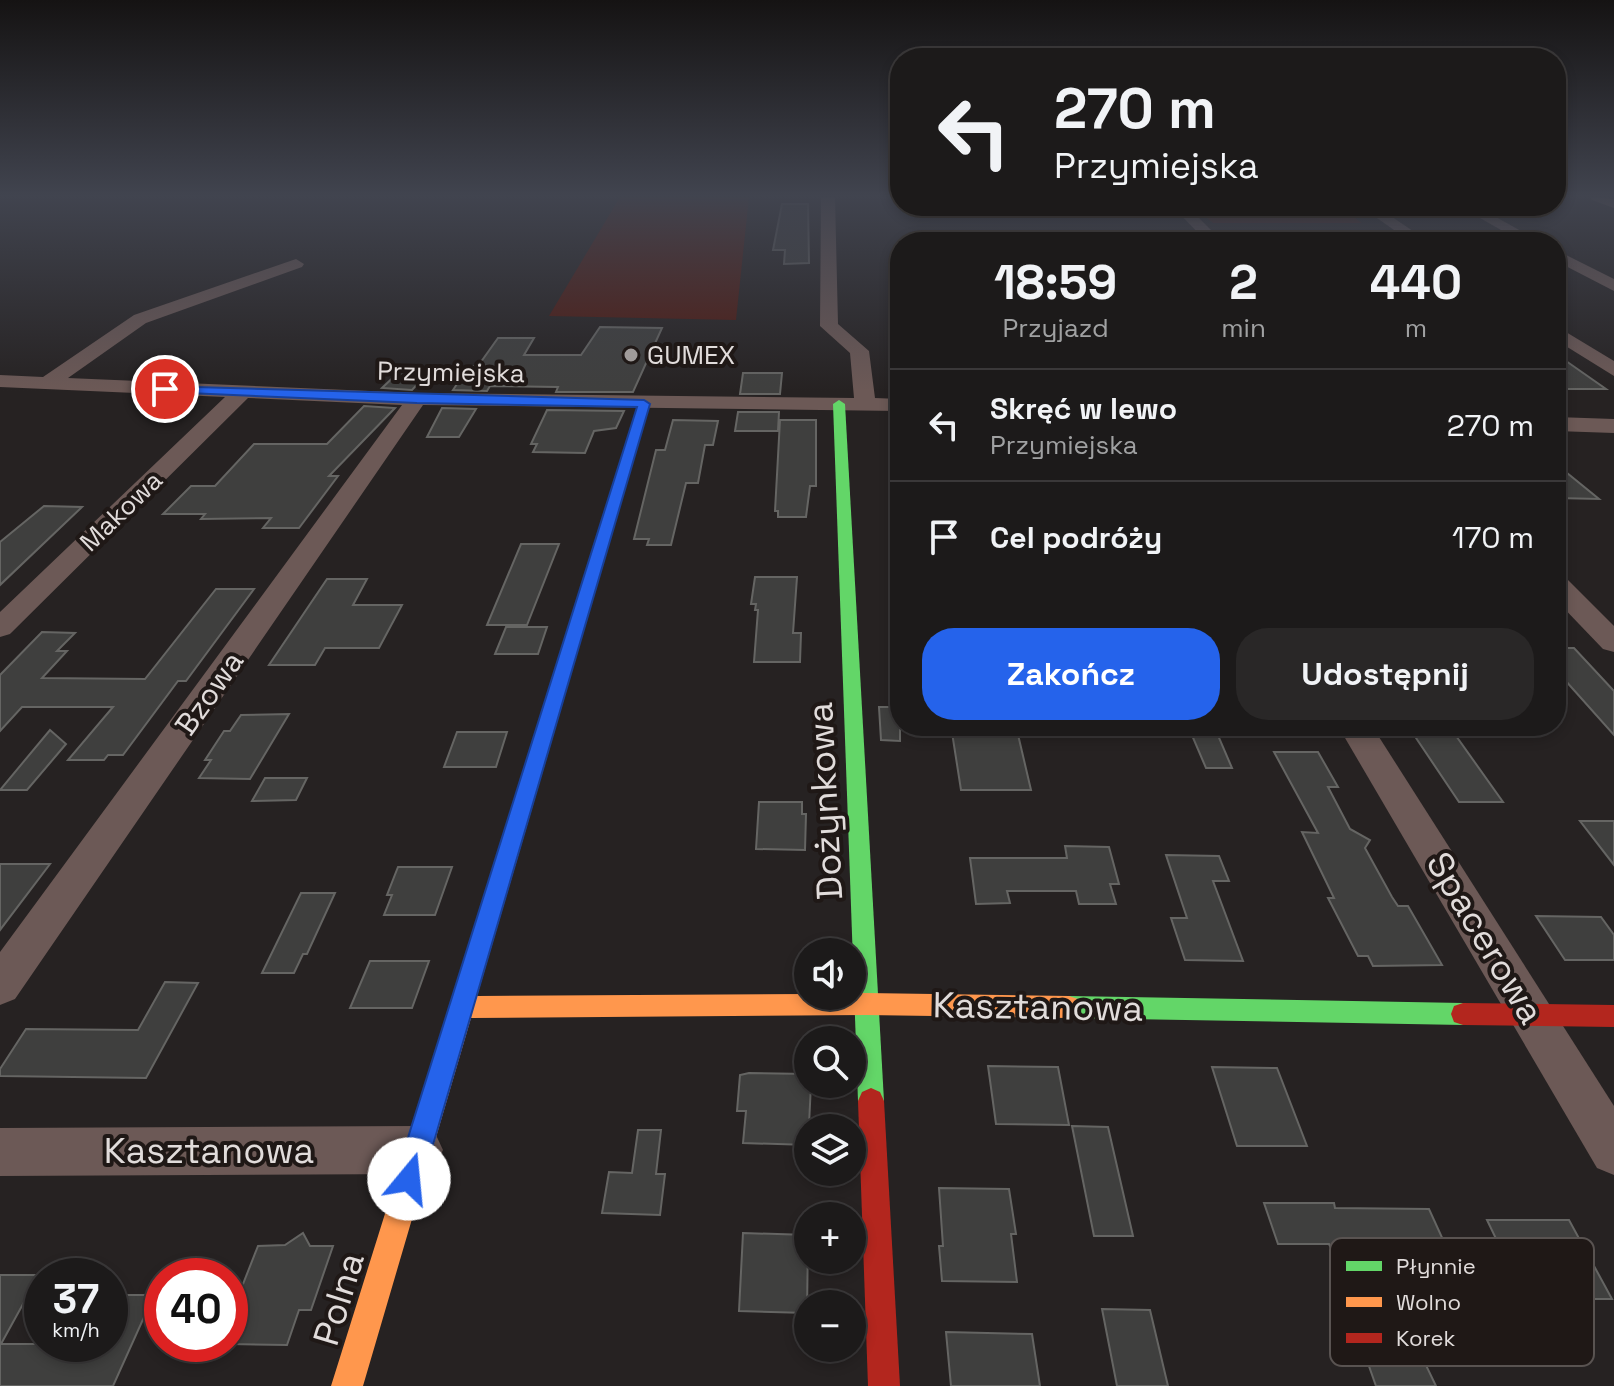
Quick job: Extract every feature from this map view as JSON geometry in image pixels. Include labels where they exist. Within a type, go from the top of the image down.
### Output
[{"type":"street","points":[[829,262],[829,326],[859,351],[865,404]]},
{"type":"street","points":[[1568,262],[1614,286]]},
{"type":"street","points":[[47,383],[140,319],[296,264]]},
{"type":"street","points":[[1566,339],[1614,370]]},
{"type":"street","name":"Przymiejska","points":[[0,381],[417,399],[890,405]]},
{"type":"street","name":"Makowa","points":[[0,628],[241,393]]},
{"type":"street","name":"Bzowa","points":[[0,986],[417,399]]},
{"type":"street","name":"Polna","points":[[347,1386],[644,404]]},
{"type":"street","name":"Dożynkowa","points":[[839,404],[863,938]]},
{"type":"street","points":[[1566,424],[1614,426]]},
{"type":"street","points":[[1566,594],[1614,643]]},
{"type":"street","name":"Spacerowa","points":[[1361,736],[1614,1151]]},
{"type":"street","name":"Dożynkowa","points":[[866,1004],[884,1386]]},
{"type":"street","name":"Kasztanowa","points":[[866,1004],[1614,1016]]},
{"type":"street","name":"Kasztanowa","points":[[461,1007],[794,1005]]},
{"type":"street","name":"Kasztanowa","points":[[0,1152],[418,1150]]},
{"type":"shaded area","points":[[581,262],[742,262],[736,320],[549,316]]},
{"type":"building","points":[[784,262],[809,262],[809,263]]},
{"type":"building","points":[[600,327],[662,328],[633,392],[556,392],[558,387],[490,386],[487,391],[453,390],[469,366],[478,366],[498,338],[534,338],[524,355],[581,355]]},
{"type":"building","points":[[1566,361],[1606,389],[1566,389]]},
{"type":"building","points":[[401,370],[431,370],[412,390],[382,388]]},
{"type":"building","points":[[743,373],[782,373],[780,394],[740,394]]},
{"type":"building","points":[[364,406],[395,408],[329,476],[338,476],[299,528],[263,528],[271,518],[201,519],[205,514],[163,514],[191,486],[215,486],[254,444],[327,444]]},
{"type":"building","points":[[442,408],[476,409],[459,437],[427,437]]},
{"type":"building","points":[[547,410],[624,411],[616,428],[594,431],[585,453],[533,452],[537,444],[531,444]]},
{"type":"building","points":[[738,412],[779,412],[778,431],[735,431]]},
{"type":"building","points":[[673,420],[718,421],[713,445],[705,445],[698,483],[686,483],[671,545],[647,545],[649,539],[634,539],[656,450],[665,450]]},
{"type":"building","points":[[780,420],[816,420],[816,486],[810,486],[806,517],[778,517],[778,511],[775,511]]},
{"type":"building","points":[[1566,472],[1599,499],[1566,498]]},
{"type":"building","points":[[44,506],[82,507],[0,585],[0,542]]},
{"type":"building","points":[[521,544],[559,544],[527,625],[487,625]]},
{"type":"building","points":[[755,577],[797,577],[793,633],[801,633],[800,662],[754,662],[758,610],[755,610],[756,604],[751,604]]},
{"type":"building","points":[[327,579],[367,579],[353,605],[402,605],[379,648],[325,648],[315,665],[269,665]]},
{"type":"building","points":[[216,589],[254,589],[186,681],[178,681],[123,755],[108,755],[104,760],[68,760],[113,707],[22,707],[0,731],[0,675],[42,632],[75,633],[57,651],[67,651],[42,678],[145,679]]},
{"type":"building","points":[[506,627],[547,627],[538,654],[495,654]]},
{"type":"building","points":[[1566,648],[1574,648],[1614,691],[1614,735],[1566,681]]},
{"type":"building","points":[[879,707],[890,707],[890,736],[900,736],[900,741],[881,740]]},
{"type":"building","points":[[289,714],[250,779],[199,778],[211,760],[205,760],[224,731],[230,731],[241,715]]},
{"type":"building","points":[[50,730],[66,744],[27,790],[0,790]]},
{"type":"building","points":[[457,732],[507,732],[496,767],[444,767]]},
{"type":"building","points":[[953,736],[1018,736],[1031,790],[961,790]]},
{"type":"building","points":[[1192,736],[1218,736],[1232,768],[1206,768]]},
{"type":"building","points":[[1415,736],[1456,736],[1503,802],[1459,802]]},
{"type":"building","points":[[1274,752],[1318,752],[1338,787],[1328,787],[1350,829],[1370,840],[1365,848],[1392,897],[1398,906],[1408,906],[1442,965],[1373,966],[1368,956],[1358,956],[1328,898],[1334,898],[1302,832],[1318,833]]},
{"type":"building","points":[[265,778],[307,778],[296,800],[252,801]]},
{"type":"building","points":[[759,802],[802,802],[802,814],[806,814],[805,850],[756,849]]},
{"type":"building","points":[[1580,821],[1614,821],[1614,865]]},
{"type":"building","points":[[1065,846],[1109,847],[1119,884],[1110,884],[1116,904],[1079,904],[1076,891],[1007,891],[1010,903],[976,904],[970,858],[1067,858]]},
{"type":"building","points":[[1166,855],[1219,856],[1229,881],[1213,881],[1243,961],[1185,960],[1171,918],[1187,918]]},
{"type":"building","points":[[0,864],[50,864],[0,930]]},
{"type":"building","points":[[398,867],[452,867],[435,915],[384,915],[392,895],[387,895]]},
{"type":"building","points":[[301,893],[335,893],[307,954],[303,954],[294,973],[262,973]]},
{"type":"building","points":[[1536,916],[1601,917],[1614,935],[1614,960],[1565,960]]},
{"type":"building","points":[[370,961],[429,961],[412,1008],[350,1008]]},
{"type":"building","points":[[165,982],[198,983],[146,1078],[0,1076],[0,1069],[26,1029],[138,1030]]},
{"type":"building","points":[[988,1066],[1058,1067],[1069,1125],[996,1124]]},
{"type":"building","points":[[1212,1067],[1277,1068],[1307,1146],[1237,1146]]},
{"type":"building","points":[[794,1074],[794,1098],[810,1098],[810,1114],[794,1114],[794,1145],[743,1143],[746,1111],[737,1111],[740,1075]]},
{"type":"building","points":[[1072,1126],[1108,1127],[1133,1236],[1094,1236]]},
{"type":"building","points":[[638,1130],[661,1130],[656,1174],[665,1174],[660,1215],[602,1213],[609,1172],[632,1173]]},
{"type":"building","points":[[939,1188],[1009,1189],[1016,1234],[1011,1234],[1017,1282],[942,1281]]},
{"type":"building","points":[[1264,1203],[1334,1203],[1335,1208],[1429,1209],[1442,1238],[1330,1238],[1330,1246],[1278,1244]]},
{"type":"building","points":[[1487,1220],[1569,1220],[1579,1238],[1496,1238]]},
{"type":"building","points":[[303,1233],[310,1246],[333,1246],[311,1310],[299,1310],[287,1345],[248,1344],[248,1271],[258,1246],[285,1245]]},
{"type":"building","points":[[743,1233],[794,1235],[794,1274],[808,1274],[807,1290],[794,1290],[794,1313],[739,1311]]},
{"type":"building","points":[[1594,1266],[1612,1299],[1594,1299]]},
{"type":"building","points":[[0,1275],[24,1275],[24,1302],[1,1344],[24,1344],[24,1362],[124,1362],[113,1386],[0,1386]]},
{"type":"building","points":[[128,1295],[144,1295],[144,1317],[128,1353]]},
{"type":"building","points":[[1102,1309],[1150,1310],[1168,1386],[1117,1386]]},
{"type":"building","points":[[946,1332],[1032,1334],[1040,1386],[951,1386]]},
{"type":"building","points":[[1369,1366],[1426,1366],[1436,1386],[1376,1386]]},
{"type":"traffic: fast","points":[[520,815],[644,404]]},
{"type":"traffic: fast","points":[[839,404],[871,1101]]},
{"type":"traffic: fast","points":[[1069,1007],[1463,1014]]},
{"type":"traffic: slow","points":[[347,1386],[520,815]]},
{"type":"traffic: slow","points":[[461,1007],[866,1004],[1069,1007]]},
{"type":"traffic: jam","points":[[1463,1014],[1614,1016]]},
{"type":"traffic: jam","points":[[871,1101],[884,1386]]},
{"type":"place","name":"GUMEX","points":[[631,355]]},
{"type":"route","points":[[165,389],[644,404],[409,1179]]}]
